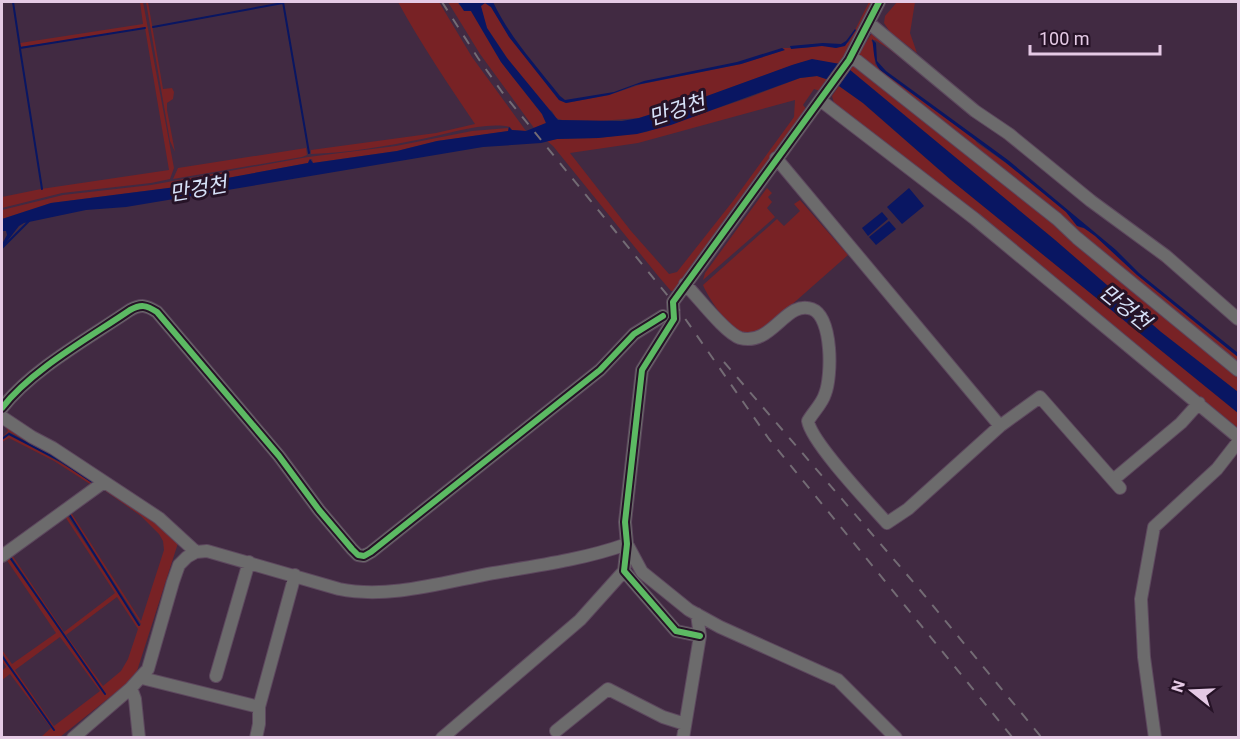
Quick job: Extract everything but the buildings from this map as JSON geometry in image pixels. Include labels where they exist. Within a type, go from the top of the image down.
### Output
[{"type":"street","points":[[442,738],[580,620],[624,571],[627,544],[625,522],[642,370],[674,319],[673,302],[850,58],[877,6],[888,2]]},
{"type":"street","points":[[869,23],[975,111],[1009,134],[1091,201],[1166,256],[1239,319]]},
{"type":"street","points":[[850,58],[1057,219],[1077,238],[1239,370]]},
{"type":"street","points":[[822,96],[1199,403],[1239,440],[1216,469],[1154,527],[1142,599],[1144,657],[1155,738]]},
{"type":"street","points":[[776,158],[1000,426]]},
{"type":"street","points":[[685,284],[728,331],[737,337],[756,338],[766,334],[795,309],[804,307],[812,309],[822,317],[830,358],[830,379],[825,397],[808,421],[809,428],[887,523],[908,509],[1000,426],[1040,397],[1116,484],[1199,403]]},
{"type":"street","points":[[2,408],[16,391],[48,366],[137,306],[144,305],[157,312],[279,456],[319,510],[352,549],[358,555],[364,556],[600,370],[634,334],[663,316]]},
{"type":"street","points":[[2,417],[159,518],[196,552]]},
{"type":"street","points":[[2,556],[104,482]]},
{"type":"street","points":[[73,738],[142,678],[148,669],[172,582],[179,565],[196,552],[207,551],[350,591],[411,589],[568,560],[627,544]]},
{"type":"street","points":[[627,544],[642,572],[689,610],[720,627],[838,680],[896,738]]},
{"type":"street","points":[[216,676],[249,562]]},
{"type":"street","points":[[624,571],[676,631],[700,636]]},
{"type":"street","points":[[256,738],[260,707],[295,575]]},
{"type":"street","points":[[683,738],[700,636],[697,614]]},
{"type":"street","points":[[142,678],[260,707]]},
{"type":"street","points":[[131,688],[135,699],[139,738]]},
{"type":"street","points":[[556,731],[608,689],[663,717],[686,724]]},
{"type":"shaded area","points":[[140,2],[143,2],[174,168],[170,179],[62,193],[2,208],[2,197],[169,170],[145,28],[21,47],[20,43],[143,24]]},
{"type":"shaded area","points":[[146,2],[148,2],[163,89],[172,88],[174,92],[173,99],[167,103],[167,110],[175,152],[170,141]]},
{"type":"shaded area","points":[[398,2],[439,2],[472,57],[526,131],[500,126],[478,127],[381,147],[311,154],[311,150],[436,133],[475,124],[425,49]]},
{"type":"shaded area","points":[[448,2],[458,2],[459,5],[471,11],[501,62],[542,114],[546,123],[534,128],[480,54]]},
{"type":"shaded area","points":[[869,2],[875,2],[863,27],[840,64],[802,62],[639,118],[600,121],[556,118],[507,58],[487,28],[480,6],[485,3],[491,7],[510,37],[559,100],[566,103],[609,95],[642,84],[741,64],[784,50],[783,48],[825,45],[836,48],[849,42]]},
{"type":"shaded area","points":[[897,2],[915,2],[910,33],[917,53],[890,32],[884,23],[885,16]]},
{"type":"shaded area","points":[[872,33],[1098,208],[1238,322],[1238,325],[1178,274],[889,49],[871,40],[874,44],[875,64],[887,75],[1046,193],[1079,227],[1094,234],[1140,277],[1238,357],[1238,368],[856,58]]},
{"type":"shaded area","points":[[854,64],[1238,372],[1238,392],[1161,332],[1055,240],[850,70]]},
{"type":"shaded area","points":[[817,76],[829,80],[820,91],[814,89],[803,105],[808,111],[675,291],[671,291],[659,277],[547,141],[646,132],[800,78]],"holes":[[[795,100],[794,117],[733,201],[677,272],[669,274],[631,231],[570,153],[638,143]]]},
{"type":"shaded area","points":[[839,86],[863,103],[951,180],[1208,387],[1238,413],[1238,428],[834,103],[832,96]]},
{"type":"shaded area","points":[[508,128],[509,131],[437,141],[397,151],[313,163],[312,159],[308,163],[184,186],[51,203],[2,219],[2,210],[63,195],[151,185],[308,157],[396,146],[472,131]]},
{"type":"shaded area","points":[[306,148],[307,155],[302,157],[173,179],[178,168]]},
{"type":"shaded area","points":[[767,188],[772,193],[768,197],[772,202],[767,208],[775,217],[703,280],[705,273]]},
{"type":"shaded area","points":[[800,200],[848,255],[763,330],[751,334],[739,332],[719,311],[703,285],[777,219],[784,226],[800,211],[794,204]]},
{"type":"shaded area","points":[[5,426],[98,481],[96,483],[59,459],[9,432],[2,437],[8,431]]},
{"type":"shaded area","points":[[9,434],[96,483],[62,508],[61,506],[90,484],[54,461],[9,438],[2,442],[2,440]]},
{"type":"shaded area","points":[[103,487],[153,519],[160,528],[179,540],[137,671],[125,685],[60,737],[41,737],[51,728],[10,674],[2,680],[2,671],[6,667],[2,656],[12,669],[2,650],[12,664],[56,633],[4,556],[7,555],[105,695],[9,553],[64,632],[115,593],[64,515],[66,514],[140,626],[141,624],[68,512],[70,511],[141,621],[164,550],[163,541],[141,516],[101,488]],"holes":[[[117,597],[138,629],[128,659],[121,671],[103,686],[66,635]],[[60,637],[100,691],[54,726],[15,670]]]},
{"type":"water","name":"만겅천","points":[[458,2],[493,2],[515,39],[565,100],[614,92],[644,81],[737,62],[782,48],[785,50],[741,64],[636,85],[609,95],[566,103],[559,100],[509,37],[491,7],[485,3],[481,6],[487,28],[507,58],[558,120],[622,121],[639,118],[812,59],[840,64],[829,80],[817,76],[800,78],[671,125],[637,134],[483,147],[126,207],[86,210],[24,223],[2,248],[7,235],[6,231],[2,231],[2,219],[51,203],[184,186],[308,163],[310,159],[313,163],[397,151],[437,141],[508,131],[509,127],[512,130],[526,131],[546,123],[542,114],[501,62],[471,11],[464,11]]},
{"type":"water","points":[[855,29],[845,46],[791,49],[790,46],[841,44]]},
{"type":"water","points":[[872,39],[876,43],[877,61],[886,71],[1008,160],[1116,250],[1139,273],[1238,353],[1238,357],[1137,275],[1095,236],[1077,226],[1066,212],[1005,162],[880,70],[875,59]]},
{"type":"water","name":"만겅천","points":[[850,70],[1055,240],[1161,332],[1238,392],[1238,413],[951,180],[863,103],[839,86]]},
{"type":"water","points":[[909,188],[924,206],[902,224],[887,207]]},
{"type":"water","points":[[882,212],[888,219],[868,236],[862,228]]},
{"type":"water","points":[[889,221],[896,229],[876,245],[869,237]]},
{"type":"waterway","points":[[13,2],[20,48],[145,28]]},
{"type":"waterway","points":[[283,2],[309,153]]},
{"type":"waterway","points":[[153,27],[283,3]]},
{"type":"waterway","points":[[20,49],[42,189]]},
{"type":"waterway","points":[[2,248],[29,221]]},
{"type":"waterway","points":[[2,439],[9,434],[59,460],[95,484]]},
{"type":"waterway","points":[[69,514],[139,625]]},
{"type":"waterway","points":[[9,556],[105,694]]},
{"type":"waterway","points":[[2,656],[54,730]]},
{"type":"railway","points":[[442,2],[502,92],[677,307],[769,439],[1013,738]]},
{"type":"railway","points":[[724,362],[915,584],[1042,738]]},
{"type":"cycle path","points":[[700,636],[676,631],[624,571],[627,544],[625,522],[642,370],[674,319],[673,302],[849,60],[879,2]]},
{"type":"cycle path","points":[[2,408],[28,381],[79,343],[130,310],[140,306],[150,308],[157,312],[279,456],[319,510],[352,549],[358,555],[364,556],[600,370],[634,334],[663,316]]}]
